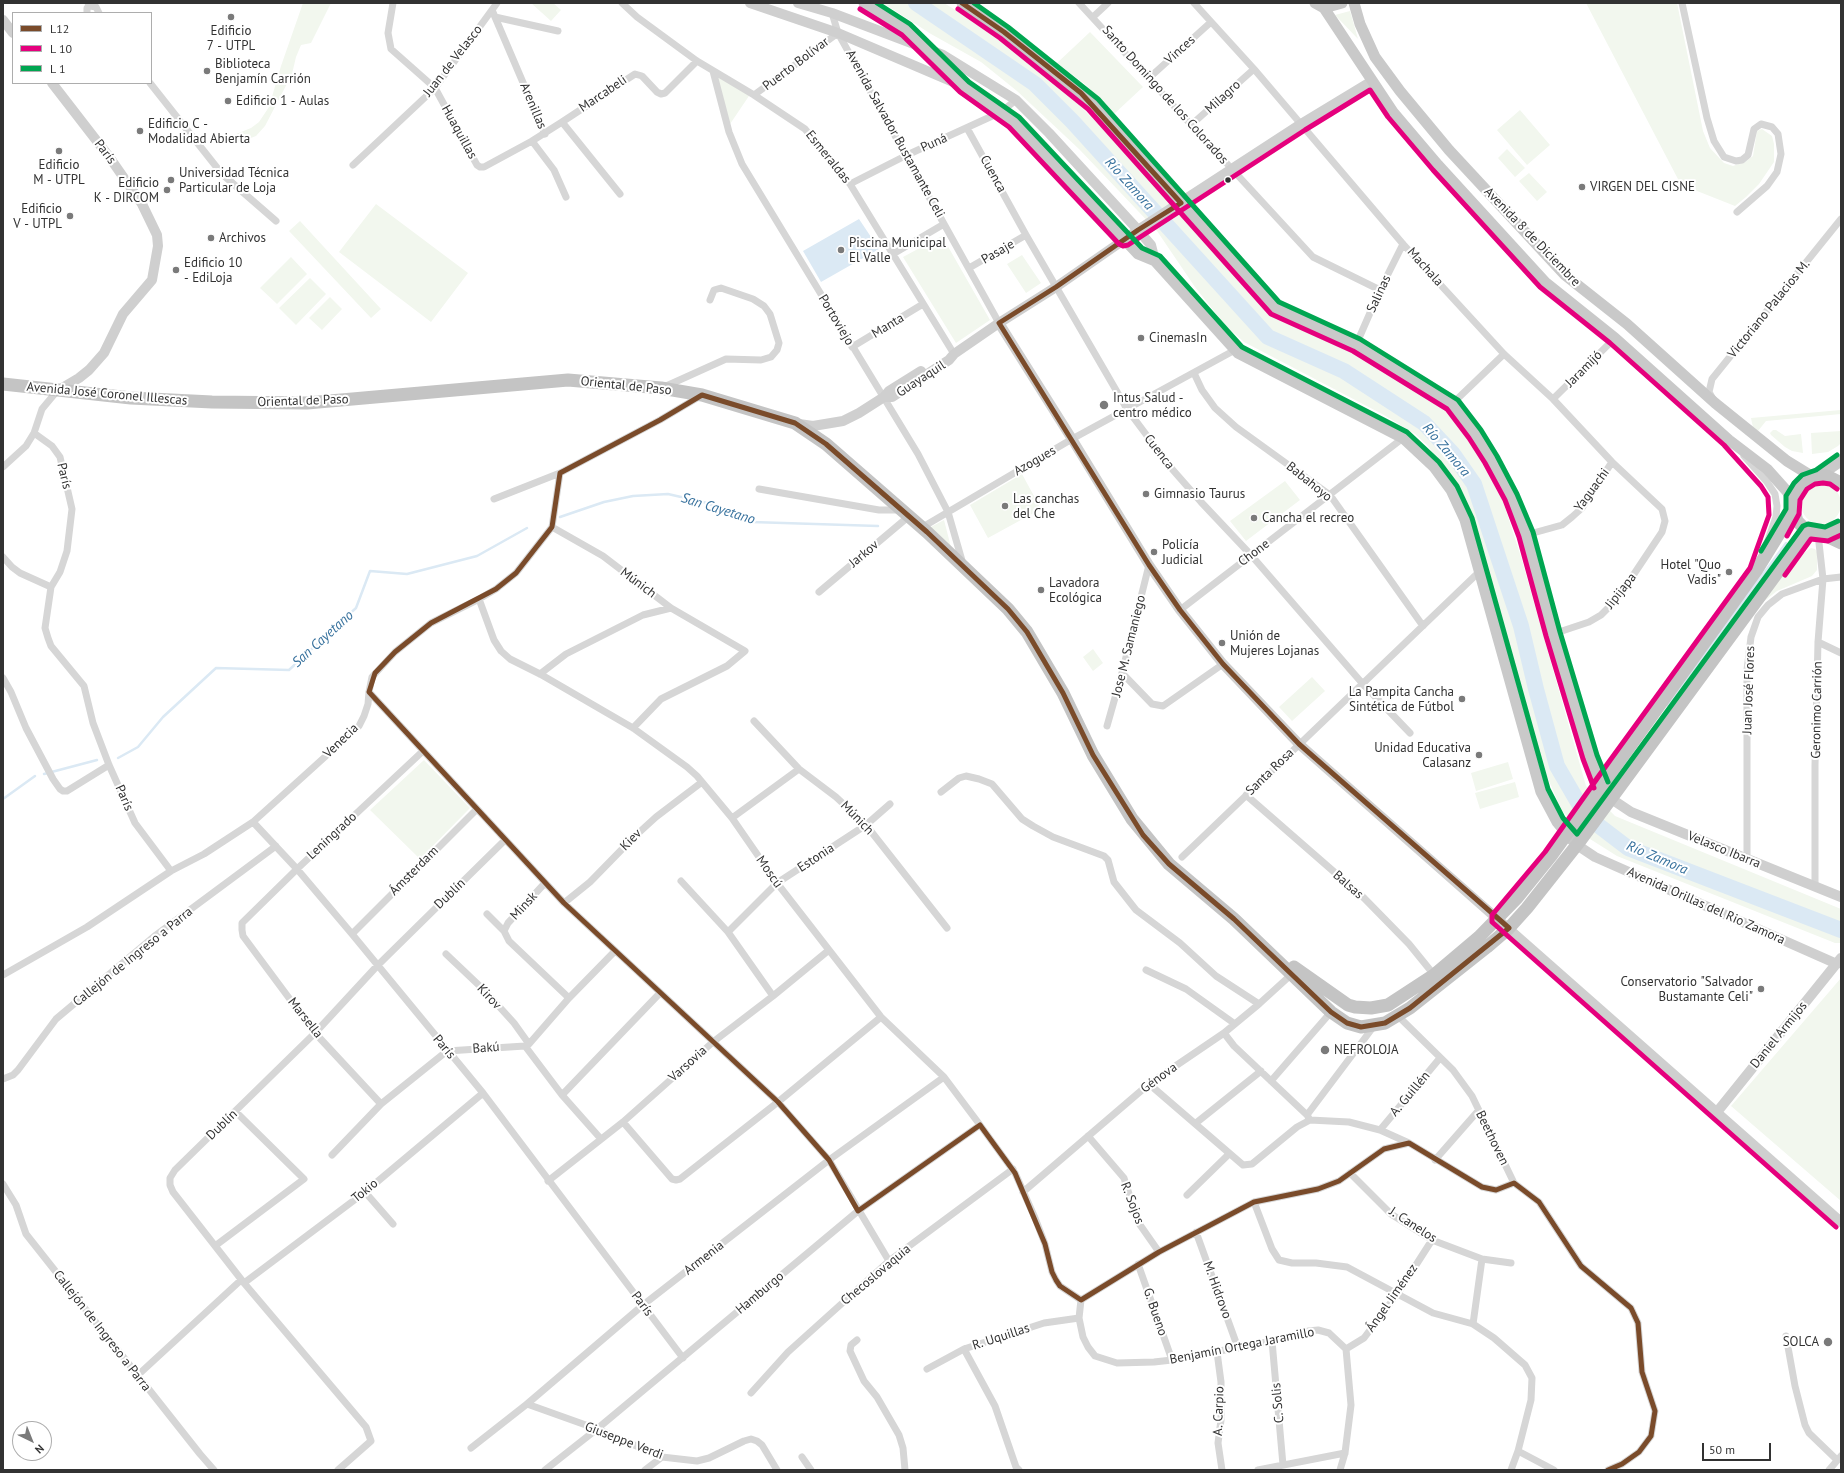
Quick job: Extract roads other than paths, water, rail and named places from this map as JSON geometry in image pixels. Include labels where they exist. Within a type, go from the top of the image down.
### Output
[{"type":"highway","name":"Oriental de Paso","points":[[212,402],[308,403],[568,380],[661,388],[702,395],[795,423],[826,444],[964,566],[1008,609],[1027,632],[1063,693],[1093,755],[1143,835],[1169,864],[1253,938],[1263,943],[1294,971]]},
{"type":"highway","name":"Avenida José Coronel Illescas","points":[[3,384],[131,398],[212,402]]},
{"type":"highway","points":[[1294,971],[1331,1012],[1347,1023],[1361,1027],[1374,1026],[1385,1023],[1410,1008],[1498,918],[1534,877],[1569,832],[1598,789],[1756,571],[1793,504],[1799,487],[1816,477],[1832,477],[1841,483]]},
{"type":"highway","points":[[1793,504],[1797,521],[1816,533],[1841,543]]},
{"type":"highway","points":[[1294,971],[1342,1001],[1355,1007],[1371,1008],[1388,1005],[1437,980],[1509,928],[1545,887],[1579,843],[1608,801],[1816,533],[1832,532],[1841,527]]},
{"type":"main road","points":[[750,3],[838,32],[964,87],[1001,112],[1014,122],[1138,254],[1155,261],[1238,353],[1403,438],[1434,467],[1451,490],[1465,520],[1541,792],[1548,807],[1579,843]]},
{"type":"main road","points":[[798,3],[832,13],[943,55],[1016,100],[1049,133],[1151,245],[1155,261]]},
{"type":"main road","points":[[864,3],[906,29],[964,87]]},
{"type":"main road","points":[[962,3],[1004,32],[1081,93],[1275,308],[1356,345],[1452,404],[1475,434],[1491,459],[1511,497],[1526,535],[1598,789],[1608,801]]},
{"type":"main road","points":[[1320,5],[1342,3]]},
{"type":"main road","name":"Avenida 8 de Diciembre","points":[[1354,3],[1360,24],[1375,57],[1400,91],[1449,150],[1565,275],[1627,324],[1715,403],[1787,461],[1816,477]]},
{"type":"main road","name":"Avenida 8 de Diciembre","points":[[1320,5],[1393,112],[1433,160],[1544,282],[1615,338],[1729,440],[1767,470],[1793,504]]},
{"type":"main road","points":[[3,20],[12,32]]},
{"type":"main road","name":"Guayaquil","points":[[795,423],[812,426],[843,421],[859,413],[884,397],[889,391],[946,355],[954,354],[999,323],[1056,287],[1124,239],[1301,124],[1372,81]]},
{"type":"main road","name":"París","points":[[53,84],[110,158],[142,204],[154,228],[158,246],[152,280],[123,314],[104,353],[89,370],[79,378],[57,391]]},
{"type":"main road","name":"Avenida Salvador Bustamante Celi","points":[[999,323],[1072,439],[1148,565],[1180,610],[1224,664],[1299,744],[1841,1222]]},
{"type":"main road","points":[[1816,477],[1841,461]]},
{"type":"main road","name":"Velasco Ibarra","points":[[1608,801],[1631,812],[1841,898]]},
{"type":"main road","name":"Avenida Orillas del Rio Zamora","points":[[1579,843],[1595,857],[1839,961]]},
{"type":"main road","name":"Daniel Armijos","points":[[1717,1112],[1839,961]]},
{"type":"street","name":"Huaquillas","points":[[393,3],[388,33],[390,50],[435,88],[477,164],[484,167],[532,141]]},
{"type":"street","name":"Juan de Velasco","points":[[353,165],[435,88],[497,3]]},
{"type":"street","name":"Esmeraldas","points":[[622,3],[637,17],[697,61],[754,95],[805,129],[850,184],[954,354]]},
{"type":"street","name":"Santo Domingo de los Colorados","points":[[1079,3],[1314,257],[1380,290]]},
{"type":"street","points":[[1093,17],[1108,3]]},
{"type":"street","name":"Machala","points":[[1194,3],[1254,69],[1403,244],[1504,354],[1553,399],[1612,462],[1662,509],[1665,521]]},
{"type":"street","points":[[1682,3],[1707,118],[1714,142],[1724,157],[1736,161],[1742,160],[1748,155],[1754,129],[1762,124],[1772,127],[1778,134],[1781,154],[1777,172],[1767,186],[1737,212]]},
{"type":"street","points":[[89,4],[96,7],[98,12]]},
{"type":"street","name":"Arenillas","points":[[492,10],[545,134],[562,122],[620,194]]},
{"type":"street","name":"Avenida Salvador Bustamante Celi","points":[[832,13],[838,32],[999,323]]},
{"type":"street","points":[[495,16],[558,31]]},
{"type":"street","name":"Vinces","points":[[1149,78],[1211,22]]},
{"type":"street","name":"Puerto Bolívar","points":[[754,95],[838,32]]},
{"type":"street","name":"Marcabeli","points":[[562,122],[635,74],[642,76],[657,92],[661,94],[665,93],[697,61]]},
{"type":"street","name":"Milagro","points":[[1191,125],[1254,69]]},
{"type":"street","name":"Portoviejo","points":[[713,71],[728,127],[742,164],[918,454],[948,512],[964,566]]},
{"type":"street","points":[[151,84],[222,174],[276,220]]},
{"type":"street","name":"Puná","points":[[850,184],[907,155],[1001,112],[1016,100]]},
{"type":"street","name":"Cuenca","points":[[967,128],[1026,235],[1127,409],[1196,496],[1251,555],[1362,683],[1410,733]]},
{"type":"street","points":[[545,134],[532,141],[554,170],[566,197]]},
{"type":"street","name":"Victoriano Palacios M.","points":[[1715,403],[1709,392],[1712,379],[1841,219]]},
{"type":"street","points":[[893,254],[944,224]]},
{"type":"street","name":"Pasaje","points":[[969,268],[1026,235]]},
{"type":"street","name":"Salinas","points":[[1356,345],[1380,290],[1403,244]]},
{"type":"street","points":[[661,388],[726,359],[760,360],[771,357],[777,350],[779,343],[770,314],[764,306],[753,299],[721,288],[714,290],[710,300]]},
{"type":"street","name":"Manta","points":[[852,347],[923,304]]},
{"type":"street","name":"Jaramijó","points":[[1553,399],[1615,338]]},
{"type":"street","name":"Azogues","points":[[922,528],[1072,439],[1235,350]]},
{"type":"street","points":[[1452,404],[1504,354]]},
{"type":"street","name":"Babahoyo","points":[[1194,373],[1202,390],[1215,408],[1236,427],[1330,495],[1423,626]]},
{"type":"street","name":"París","points":[[57,391],[42,409],[34,433],[52,446],[60,457],[72,509],[67,551],[60,572],[51,587],[45,628],[51,646],[84,686],[93,723],[109,765],[135,823],[171,871]]},
{"type":"street","points":[[494,499],[560,473],[660,420],[702,395]]},
{"type":"street","points":[[3,467],[26,446],[34,433]]},
{"type":"street","name":"Chone","points":[[1180,610],[1403,438]]},
{"type":"street","points":[[1729,440],[1767,482],[1775,494],[1777,506],[1776,517],[1756,571]]},
{"type":"street","name":"Yaguachi","points":[[1526,535],[1562,524],[1572,517],[1582,508],[1612,462]]},
{"type":"street","name":"Venecia","points":[[253,822],[359,726],[368,704],[368,692],[372,677],[394,652],[431,623],[496,589],[516,573],[552,527],[560,473]]},
{"type":"street","points":[[759,489],[904,513]]},
{"type":"street","name":"Jarkov","points":[[820,592],[904,513]]},
{"type":"street","name":"Jipijapa","points":[[1553,634],[1589,622],[1601,615],[1611,605],[1626,586],[1662,532],[1665,521]]},
{"type":"street","name":"Múnich","points":[[552,527],[603,556],[671,608],[745,651],[727,666],[661,700],[633,728]]},
{"type":"street","name":"Geronimo Carrión","points":[[1815,887],[1815,765],[1818,642],[1823,579],[1816,533]]},
{"type":"street","points":[[3,557],[20,574],[51,587]]},
{"type":"street","name":"Jose M. Samaniego","points":[[1107,726],[1122,673],[1148,565]]},
{"type":"street","name":"Santa Rosa","points":[[1182,856],[1480,571]]},
{"type":"street","name":"Juan José Flores","points":[[1747,859],[1747,670],[1751,637],[1758,617],[1768,605],[1782,594],[1823,579],[1841,577]]},
{"type":"street","name":"Moscú","points":[[479,599],[494,640],[501,651],[510,659],[540,674],[633,728],[687,767],[702,782],[732,818],[777,883],[881,1017],[944,1077],[980,1125],[1012,1169],[1045,1244],[1052,1272],[1060,1286],[1081,1300]]},
{"type":"street","points":[[540,674],[566,654],[643,615],[671,608]]},
{"type":"street","points":[[1818,642],[1841,653]]},
{"type":"street","points":[[1122,673],[1152,704],[1163,706],[1224,664]]},
{"type":"street","points":[[3,678],[11,692],[26,728],[60,789],[67,791],[109,765]]},
{"type":"street","points":[[368,692],[564,903],[778,1102],[829,1160],[889,1261]]},
{"type":"street","name":"Múnich","points":[[754,721],[799,769],[836,797],[866,825],[947,928]]},
{"type":"street","name":"Leningrado","points":[[242,923],[297,869],[424,752]]},
{"type":"street","points":[[732,818],[799,769]]},
{"type":"street","points":[[941,792],[959,778],[966,776],[992,784],[1022,819],[1053,837],[1104,856],[1108,860],[1114,882],[1136,910],[1180,943],[1216,976],[1259,1004]]},
{"type":"street","name":"Kiev","points":[[564,903],[590,882],[656,817],[702,782]]},
{"type":"street","name":"Balsas","points":[[1246,795],[1364,898],[1409,944],[1437,980]]},
{"type":"street","name":"Estonia","points":[[728,932],[777,883],[866,825],[890,804]]},
{"type":"street","name":"Ámsterdam","points":[[352,934],[477,809]]},
{"type":"street","points":[[3,975],[87,927],[171,871],[204,854],[253,822]]},
{"type":"street","name":"París","points":[[253,822],[297,869],[483,1093],[683,1358]]},
{"type":"street","name":"Dublín","points":[[338,1470],[371,1442],[369,1434],[361,1421],[242,1282],[173,1192],[170,1185],[170,1178],[175,1170],[236,1112],[315,1033],[377,966],[505,840]]},
{"type":"street","name":"Callejón de Ingreso a Parra","points":[[3,1079],[13,1075],[18,1070],[56,1019],[156,935],[276,846]]},
{"type":"street","points":[[681,880],[728,932],[773,996]]},
{"type":"street","name":"Minsk","points":[[504,931],[508,923],[545,883]]},
{"type":"street","points":[[487,914],[504,931],[509,941],[570,998]]},
{"type":"street","name":"Marsella","points":[[242,923],[243,936],[315,1033],[381,1104]]},
{"type":"street","name":"Varsovia","points":[[548,1181],[623,1122],[713,1042],[773,996],[829,950]]},
{"type":"street","points":[[527,1045],[615,951]]},
{"type":"street","name":"Kirov","points":[[446,954],[485,991],[514,1023],[527,1045],[562,1095],[601,1139]]},
{"type":"street","points":[[1146,970],[1186,989],[1235,1024]]},
{"type":"street","name":"Génova","points":[[1023,1192],[1149,1084],[1224,1033],[1259,1004],[1294,971]]},
{"type":"street","points":[[562,1095],[660,993]]},
{"type":"street","name":"Beethoven","points":[[1388,1005],[1397,1016],[1453,1070],[1472,1096],[1514,1183],[1539,1202],[1581,1266],[1631,1308],[1638,1323],[1642,1372],[1655,1411],[1651,1436],[1639,1452],[1622,1464],[1608,1470]]},
{"type":"street","points":[[1271,1082],[1331,1012]]},
{"type":"street","points":[[623,1122],[672,1179],[676,1180],[778,1102],[881,1017]]},
{"type":"street","points":[[1149,1084],[1243,1165],[1252,1164],[1308,1118],[1374,1026]]},
{"type":"street","points":[[1224,1033],[1234,1046],[1308,1118],[1349,1122],[1380,1130],[1409,1143],[1482,1187],[1496,1190],[1514,1183]]},
{"type":"street","name":"Bakú","points":[[447,1051],[527,1045]]},
{"type":"street","points":[[332,1155],[381,1104],[447,1051]]},
{"type":"street","name":"A. Guillén","points":[[1380,1130],[1440,1058]]},
{"type":"street","points":[[1196,1123],[1261,1071]]},
{"type":"street","name":"Armenia","points":[[471,1448],[527,1404],[643,1305],[829,1160],[944,1077]]},
{"type":"street","name":"Tokio","points":[[138,1375],[242,1282],[365,1192],[483,1093]]},
{"type":"street","points":[[1435,1160],[1478,1111]]},
{"type":"street","points":[[215,1246],[304,1179],[236,1112]]},
{"type":"street","name":"Hamburgo","points":[[545,1470],[683,1358],[858,1211],[980,1125]]},
{"type":"street","name":"R. Sojos","points":[[1088,1136],[1124,1178],[1138,1222],[1159,1252]]},
{"type":"street","points":[[1081,1300],[1159,1252],[1254,1202],[1318,1188],[1338,1181],[1384,1149],[1409,1143]]},
{"type":"street","points":[[1187,1195],[1229,1154]]},
{"type":"street","name":"Checoslovaquia","points":[[751,1393],[788,1352],[889,1261],[1012,1169]]},
{"type":"street","name":"J. Canelos","points":[[1350,1173],[1391,1214],[1432,1240],[1482,1259],[1511,1263]]},
{"type":"street","name":"Callejón de Ingreso a Parra","points":[[3,1184],[16,1205],[26,1234],[214,1470]]},
{"type":"street","points":[[365,1192],[393,1224]]},
{"type":"street","points":[[1254,1202],[1272,1249],[1279,1260],[1292,1263],[1316,1263],[1347,1267],[1433,1313],[1473,1324],[1494,1338],[1525,1365],[1532,1378],[1531,1400],[1518,1451],[1511,1470]]},
{"type":"street","name":"M. Hidrovo","points":[[1196,1232],[1238,1348]]},
{"type":"street","name":"Ángel Jiménez","points":[[1346,1349],[1364,1338],[1398,1294],[1432,1240]]},
{"type":"street","points":[[1473,1324],[1482,1259]]},
{"type":"street","name":"G. Bueno","points":[[1138,1264],[1172,1360]]},
{"type":"street","name":"Benjamín Ortega Jaramillo","points":[[1081,1300],[1079,1318],[1083,1338],[1095,1356],[1117,1362],[1154,1362],[1172,1360],[1238,1348],[1272,1341],[1308,1331],[1318,1330],[1329,1333],[1346,1349]]},
{"type":"street","name":"R. Uquillas","points":[[927,1369],[964,1350],[1044,1323],[1079,1318]]},
{"type":"street","points":[[1786,1336],[1795,1386],[1805,1425],[1809,1433],[1839,1458],[1829,1470]]},
{"type":"street","points":[[856,1340],[851,1345],[850,1351],[864,1381],[877,1397],[899,1435],[903,1448],[905,1470]]},
{"type":"street","name":"C. Solis","points":[[1272,1341],[1283,1466]]},
{"type":"street","points":[[1340,1470],[1345,1453],[1351,1405],[1346,1349]]},
{"type":"street","points":[[964,1350],[995,1406],[1016,1467],[1020,1470]]},
{"type":"street","name":"A. Carpio","points":[[1217,1352],[1221,1382],[1221,1420],[1218,1443],[1222,1470]]},
{"type":"street","name":"Giuseppe Verdi","points":[[527,1404],[597,1429],[662,1457],[698,1461],[709,1458],[750,1439],[757,1441],[762,1445],[776,1470]]},
{"type":"street","points":[[1518,1451],[1554,1470]]},
{"type":"street","points":[[1258,1470],[1345,1453]]},
{"type":"street","points":[[645,1470],[662,1457]]},
{"type":"street","points":[[802,1457],[811,1470]]},
{"type":"waterway","name":"Río Zamora","points":[[916,3],[1035,84],[1072,121],[1268,337],[1344,371],[1424,423],[1453,454],[1474,484],[1521,626],[1557,766],[1586,816],[1628,848],[1841,930]]},
{"type":"waterway","name":"San Cayetano","points":[[560,517],[604,502],[633,496],[668,494],[707,503],[752,522],[878,526]]},
{"type":"waterway","name":"San Cayetano","points":[[118,758],[138,747],[163,717],[216,668],[289,670],[356,608],[370,571],[407,574],[477,556],[527,528]]},
{"type":"waterway","points":[[1667,705],[1786,543]]},
{"type":"waterway","name":"San Cayetano","points":[[44,774],[97,760]]},
{"type":"waterway","name":"San Cayetano","points":[[3,799],[35,776]]},
{"type":"place","name":"Edificio 7 - UTPL","points":[[231,17]]},
{"type":"place","name":"Biblioteca Benjamín Carrión","points":[[207,71]]},
{"type":"place","name":"Edificio 1 - Aulas","points":[[228,101]]},
{"type":"place","name":"Edificio C - Modalidad Abierta","points":[[140,131]]},
{"type":"place","name":"Edificio M - UTPL","points":[[59,151]]},
{"type":"place","name":"Universidad Técnica Particular de Loja","points":[[171,180]]},
{"type":"place","name":"VIRGEN DEL CISNE","points":[[1582,187]]},
{"type":"place","name":"Edificio K - DIRCOM","points":[[167,190]]},
{"type":"place","name":"Edificio V - UTPL","points":[[70,216]]},
{"type":"place","name":"Archivos","points":[[211,238]]},
{"type":"place","name":"Piscina Municipal El Valle","points":[[841,250]]},
{"type":"place","name":"Edificio 10 - EdiLoja","points":[[176,270]]},
{"type":"place","name":"CinemasIn","points":[[1141,338]]},
{"type":"place","name":"Intus Salud - centro médico","points":[[1104,405]]},
{"type":"place","name":"Gimnasio Taurus","points":[[1146,494]]},
{"type":"place","name":"Las canchas del Che","points":[[1005,506]]},
{"type":"place","name":"Cancha el recreo","points":[[1254,518]]},
{"type":"place","name":"Policía Judicial","points":[[1154,552]]},
{"type":"place","name":"Hotel \"Quo Vadis\"","points":[[1729,572]]},
{"type":"place","name":"Lavadora Ecológica","points":[[1041,590]]},
{"type":"place","name":"Unión de Mujeres Lojanas","points":[[1222,643]]},
{"type":"place","name":"La Pampita Cancha Sintética de Fútbol","points":[[1462,699]]},
{"type":"place","name":"Unidad Educativa Calasanz","points":[[1479,755]]},
{"type":"place","name":"Conservatorio \"Salvador Bustamante Celi\"","points":[[1761,989]]},
{"type":"place","name":"NEFROLOJA","points":[[1325,1050]]},
{"type":"place","name":"SOLCA","points":[[1828,1342]]}]
